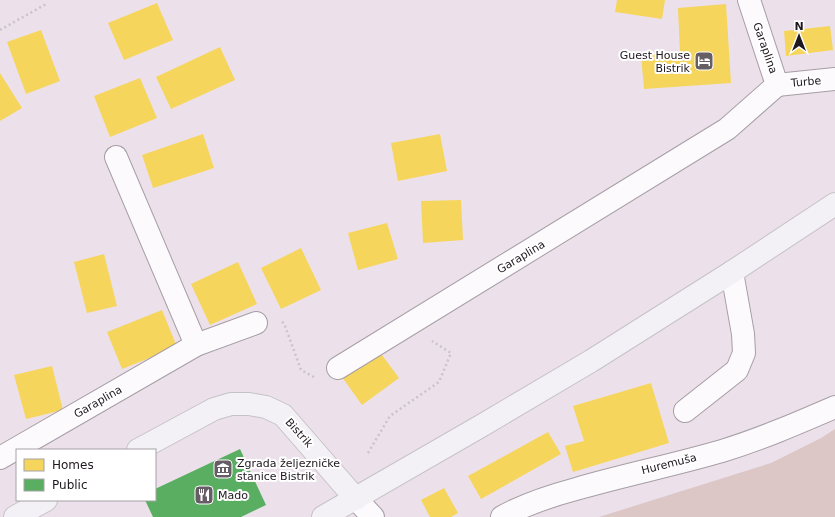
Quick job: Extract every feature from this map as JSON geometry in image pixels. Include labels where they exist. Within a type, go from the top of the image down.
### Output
[{"type":"main road","points":[[323,517],[591,361],[732,272],[835,204]]},
{"type":"main road","name":"Bistrik","points":[[140,449],[214,409],[231,404],[249,404],[266,407],[283,415],[356,499]]},
{"type":"main road","points":[[15,517],[44,501]]},
{"type":"street","name":"Garaplina","points":[[338,368],[727,129],[777,85],[748,0]]},
{"type":"street","name":"Turbe","points":[[777,85],[835,79]]},
{"type":"street","points":[[116,157],[196,345]]},
{"type":"street","points":[[684,411],[737,370],[744,354],[743,334],[732,272]]},
{"type":"street","name":"Garaplina","points":[[0,458],[196,345],[256,322]]},
{"type":"street","name":"Huremuša","points":[[502,517],[517,509],[562,493],[722,451],[780,431],[835,407]]},
{"type":"street","points":[[356,499],[373,517]]},
{"type":"path","points":[[0,30],[48,2]]},
{"type":"path","points":[[256,322],[272,318],[284,324],[301,370],[312,378],[338,368]]},
{"type":"path","points":[[368,453],[390,416],[439,382],[451,353],[427,338],[402,329]]},
{"type":"shaded area","points":[[835,429],[835,517],[599,517],[771,463],[821,438]]},
{"type":"building: Homes","points":[[617,0],[665,0],[662,19],[615,12]]},
{"type":"building: Homes","points":[[157,3],[173,40],[124,60],[108,23]]},
{"type":"building: Homes","points":[[726,4],[731,83],[644,89],[641,55],[680,53],[678,8]]},
{"type":"building: Homes","points":[[830,26],[833,50],[786,56],[784,31]]},
{"type":"building: Homes","points":[[41,30],[60,81],[26,94],[7,42]]},
{"type":"building: Homes","points":[[220,47],[235,80],[171,109],[156,77]]},
{"type":"building: Homes","points":[[0,73],[22,108],[0,121]]},
{"type":"building: Homes","points":[[140,78],[157,118],[110,137],[94,96]]},
{"type":"building: Homes","points":[[203,134],[214,168],[153,188],[142,155]]},
{"type":"building: Homes","points":[[440,134],[447,171],[398,181],[391,143]]},
{"type":"building: Homes","points":[[461,200],[463,240],[423,243],[421,201]]},
{"type":"building: Homes","points":[[387,223],[398,259],[358,270],[348,233]]},
{"type":"building: Homes","points":[[301,248],[321,290],[281,309],[261,268]]},
{"type":"building: Homes","points":[[104,254],[117,306],[87,313],[74,262]]},
{"type":"building: Homes","points":[[238,262],[257,304],[210,325],[191,284]]},
{"type":"building: Homes","points":[[162,310],[177,347],[122,369],[107,332]]},
{"type":"building: Homes","points":[[379,351],[399,378],[362,405],[342,377]]},
{"type":"building: Homes","points":[[52,366],[63,410],[26,419],[14,375]]},
{"type":"building: Homes","points":[[651,383],[669,443],[573,472],[565,446],[584,441],[573,406]]},
{"type":"building: Homes","points":[[548,432],[561,454],[481,499],[468,476]]},
{"type":"building: Homes","points":[[444,488],[458,513],[451,517],[430,517],[421,500]]},
{"type":"building: Public","name":"Zgrada željezničke stanice Bistrik","points":[[240,449],[266,505],[241,517],[153,517],[145,501],[156,501],[156,489]]},
{"type":"place","name":"Guest House Bistrik","points":[[704,61]]},
{"type":"place","name":"Zgrada željezničke stanice Bistrik","points":[[223,469]]},
{"type":"place","name":"Mado","points":[[204,495]]}]
